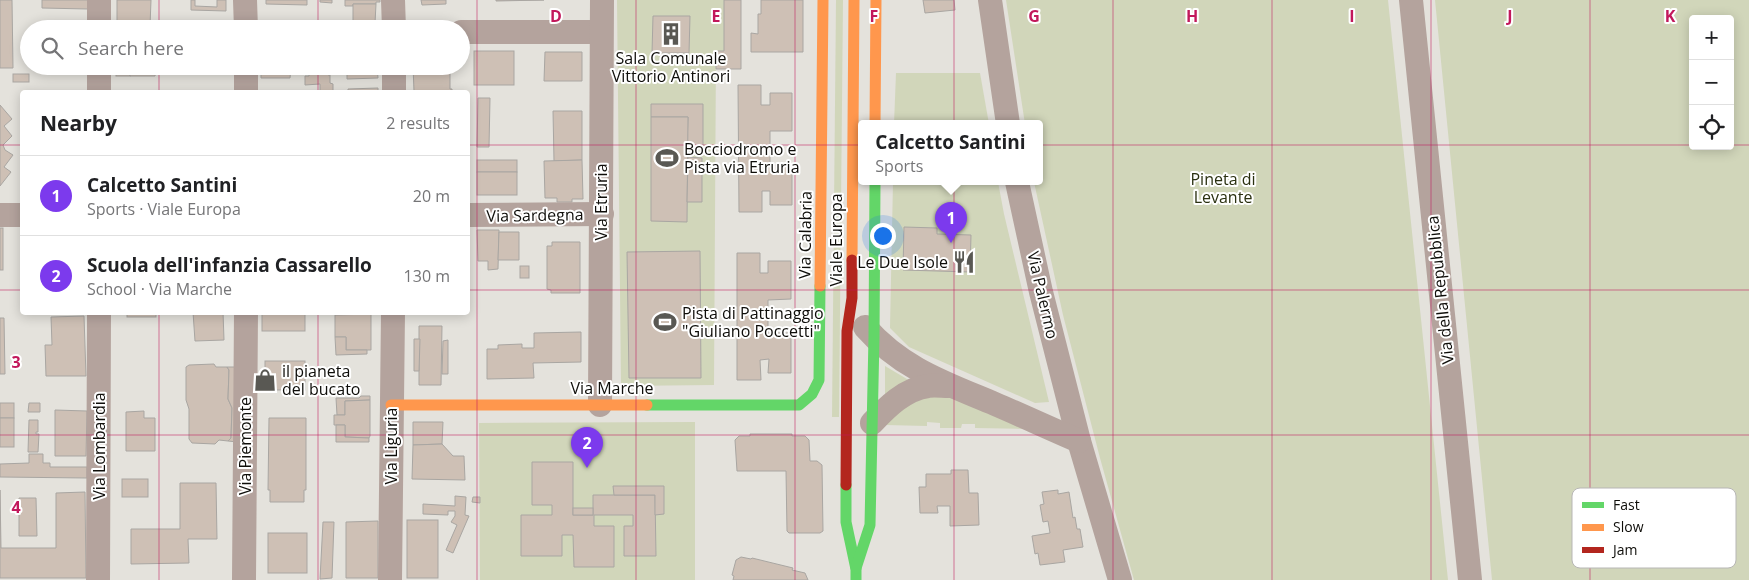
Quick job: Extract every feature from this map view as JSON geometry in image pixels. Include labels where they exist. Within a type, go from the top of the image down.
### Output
[{"type":"main road","name":"Via Calabria","points":[[820,380],[823,0]]},
{"type":"main road","name":"Viale Europa","points":[[854,0],[852,298],[847,331],[846,522],[856,574]]},
{"type":"main road","points":[[875,120],[876,0]]},
{"type":"main road","name":"Viale Europa","points":[[856,574],[870,524],[875,185]]},
{"type":"main road","name":"Via Marche","points":[[391,405],[799,405],[816,390],[820,380]]},
{"type":"street","points":[[99,0],[99,20]]},
{"type":"street","points":[[245,0],[246,20]]},
{"type":"street","points":[[393,0],[394,20]]},
{"type":"street","name":"Via Etruria","points":[[600,405],[602,0]]},
{"type":"street","points":[[990,0],[1007,120]]},
{"type":"street","name":"Via della Repubblica","points":[[1411,0],[1470,580]]},
{"type":"street","points":[[470,32],[601,32]]},
{"type":"street","points":[[99,75],[100,90]]},
{"type":"street","points":[[246,75],[246,90]]},
{"type":"street","points":[[394,75],[394,90]]},
{"type":"street","name":"Via Palermo","points":[[1018,185],[1041,292],[1079,442],[1120,580]]},
{"type":"street","points":[[0,214],[20,215]]},
{"type":"street","name":"Via Sardegna","points":[[470,215],[602,214]]},
{"type":"street","points":[[852,298],[858,316],[874,337],[895,355],[920,372],[1079,442]]},
{"type":"street","name":"Via Lombardia","points":[[98,580],[99,315]]},
{"type":"street","name":"Via Piemonte","points":[[244,580],[246,315]]},
{"type":"street","name":"Via Liguria","points":[[390,580],[393,315]]},
{"type":"street","points":[[872,423],[885,409],[910,392],[928,386],[952,386]]},
{"type":"street","points":[[1041,424],[1071,408]]},
{"type":"green space","name":"Bocciodromo e Pista via Etruria","points":[[617,0],[724,0],[724,51],[716,51],[714,385],[621,386]]},
{"type":"green space","points":[[836,0],[843,0],[839,417],[832,417]]},
{"type":"green space","name":"Pineta di Levante","points":[[1006,0],[1388,0],[1448,580],[1134,580],[1063,315],[1035,185],[1043,185],[1043,120],[1024,120]]},
{"type":"green space","points":[[1435,0],[1749,0],[1749,580],[1492,580]]},
{"type":"green space","points":[[896,73],[980,73],[988,120],[894,120]]},
{"type":"green space","points":[[893,185],[999,185],[1049,402],[1035,403],[909,347],[890,328]]},
{"type":"green space","points":[[885,366],[912,382],[885,397]]},
{"type":"green space","points":[[946,395],[1027,429],[975,428],[975,424],[962,424],[961,428],[940,428],[940,423],[927,422],[927,426],[885,425],[912,398]]},
{"type":"green space","points":[[695,422],[695,580],[480,580],[479,423]]},
{"type":"building","points":[[0,0],[12,0],[13,68],[0,68]]},
{"type":"building","points":[[42,0],[89,0],[88,9],[42,8]]},
{"type":"building","points":[[117,0],[151,0],[150,20],[117,20]]},
{"type":"building","points":[[191,0],[195,0],[195,6],[217,7],[217,0],[226,0],[226,11],[191,10]]},
{"type":"building","points":[[266,0],[307,0],[307,5],[266,4]]},
{"type":"building","points":[[320,0],[332,0],[332,3],[320,2]]},
{"type":"building","points":[[345,0],[380,0],[380,2],[376,2],[376,4],[345,6]]},
{"type":"building","points":[[421,0],[446,0],[446,4],[422,5]]},
{"type":"building","points":[[496,0],[544,0],[496,1]]},
{"type":"building","points":[[724,0],[741,0],[741,69],[716,69],[716,51],[724,51]]},
{"type":"building","points":[[761,0],[803,0],[803,52],[751,52],[751,33],[758,34],[758,14],[761,14]]},
{"type":"building","points":[[923,0],[954,0],[955,10],[925,13]]},
{"type":"building","points":[[353,4],[376,4],[375,20],[353,20]]},
{"type":"building","name":"Sala Comunale Vittorio Antinori","points":[[653,16],[690,16],[689,53],[652,53]]},
{"type":"building","points":[[474,51],[514,51],[514,85],[474,85]]},
{"type":"building","points":[[545,52],[582,52],[582,81],[544,81]]},
{"type":"building","points":[[13,74],[29,75],[29,82],[13,82]]},
{"type":"building","points":[[130,75],[155,75],[155,76]]},
{"type":"building","points":[[261,75],[290,75],[290,78],[261,78]]},
{"type":"building","points":[[330,75],[330,83],[333,84],[333,90],[320,90],[320,84],[305,85],[305,76]]},
{"type":"building","points":[[347,75],[378,75],[378,78],[347,79]]},
{"type":"building","points":[[413,75],[450,75],[450,89],[452,90],[414,90]]},
{"type":"building","points":[[738,85],[761,85],[761,105],[770,105],[770,93],[792,93],[792,131],[770,131],[770,165],[792,165],[792,205],[770,205],[770,191],[762,191],[762,212],[739,212]]},
{"type":"building","points":[[378,88],[378,90],[348,90]]},
{"type":"building","points":[[478,98],[490,98],[489,147],[477,147]]},
{"type":"building","points":[[651,104],[703,104],[703,146],[687,146],[688,117],[651,117]]},
{"type":"building","points":[[0,105],[12,119],[4,126],[12,136],[3,145],[5,150],[13,155],[4,167],[11,172],[0,186]]},
{"type":"building","points":[[553,111],[582,111],[582,160],[554,161]]},
{"type":"building","points":[[651,117],[688,117],[687,222],[651,221]]},
{"type":"building","points":[[688,157],[702,158],[702,202],[687,202]]},
{"type":"building","points":[[477,160],[517,160],[517,172],[477,172]]},
{"type":"building","points":[[582,160],[583,199],[572,199],[572,202],[557,202],[557,198],[545,198],[544,161]]},
{"type":"building","points":[[477,172],[517,172],[517,195],[477,195]]},
{"type":"building","points":[[904,227],[937,228],[937,234],[971,235],[970,272],[903,270]]},
{"type":"building","points":[[0,228],[3,228],[3,270],[0,270]]},
{"type":"building","points":[[477,230],[499,230],[498,269],[488,270],[488,261],[478,261]]},
{"type":"building","points":[[499,232],[519,232],[519,260],[498,260]]},
{"type":"building","points":[[552,242],[580,242],[580,293],[551,293],[551,290],[547,289],[547,246],[552,246]]},
{"type":"building","name":"Pista di Pattinaggio \"Giuliano Poccetti\"","points":[[700,251],[701,378],[629,378],[627,252]]},
{"type":"building","points":[[737,253],[760,253],[760,273],[768,273],[768,261],[791,261],[791,299],[768,300],[768,333],[791,333],[791,373],[768,373],[769,359],[760,360],[761,380],[737,380]]},
{"type":"building","points":[[520,266],[529,266],[529,278],[520,278]]},
{"type":"building","points":[[127,315],[156,315],[156,317],[127,317]]},
{"type":"building","points":[[193,315],[223,315],[224,340],[195,341]]},
{"type":"building","points":[[262,315],[305,315],[305,331],[262,331]]},
{"type":"building","points":[[335,315],[371,315],[371,350],[346,350],[346,337],[335,337]]},
{"type":"building","points":[[84,316],[86,376],[46,376],[45,345],[52,345],[51,317]]},
{"type":"building","points":[[0,318],[4,318],[5,374],[0,374]]},
{"type":"building","points":[[419,326],[442,326],[441,385],[419,385]]},
{"type":"building","points":[[581,332],[581,362],[533,363],[534,378],[487,379],[487,349],[498,349],[498,345],[522,344],[522,348],[534,348],[534,333]]},
{"type":"building","points":[[335,337],[346,337],[346,350],[367,350],[367,354],[336,355]]},
{"type":"building","points":[[414,339],[420,339],[419,371],[414,371]]},
{"type":"building","points":[[448,340],[448,374],[442,374],[443,341]]},
{"type":"building","points":[[265,361],[305,361],[305,390],[265,390]]},
{"type":"building","points":[[214,364],[216,367],[227,367],[229,370],[228,399],[232,408],[231,438],[228,441],[219,440],[215,444],[192,443],[189,439],[186,367],[189,365]]},
{"type":"building","points":[[227,367],[237,367],[237,442],[228,441],[231,438],[232,408],[228,399],[229,370]]},
{"type":"building","points":[[361,396],[370,396],[370,400],[345,401],[345,415],[337,415],[336,398],[359,398]]},
{"type":"building","points":[[370,400],[369,438],[345,437],[345,425],[334,425],[334,415],[345,415],[345,401]]},
{"type":"building","points":[[0,403],[14,403],[14,418],[0,418]]},
{"type":"building","points":[[29,403],[40,403],[40,412],[28,412]]},
{"type":"building","points":[[55,410],[87,411],[86,456],[55,456]]},
{"type":"building","points":[[144,411],[144,418],[155,418],[155,451],[126,451],[126,412]]},
{"type":"building","points":[[0,418],[14,418],[14,447],[0,447]]},
{"type":"building","points":[[269,418],[306,418],[306,490],[304,490],[304,502],[270,502],[270,490],[268,490]]},
{"type":"building","points":[[29,420],[38,420],[38,432],[36,434],[39,434],[38,452],[28,452]]},
{"type":"building","points":[[413,422],[443,422],[442,444],[413,445]]},
{"type":"building","points":[[336,425],[345,425],[345,437],[369,438],[369,442],[336,442]]},
{"type":"building","points":[[750,434],[792,434],[792,436],[805,436],[809,440],[810,461],[817,461],[822,465],[823,531],[820,533],[789,533],[787,531],[786,471],[737,471],[735,440],[739,436],[750,436]]},
{"type":"building","points":[[442,444],[453,456],[464,456],[465,480],[412,479],[413,445]]},
{"type":"building","points":[[29,454],[43,454],[43,463],[50,463],[50,467],[87,467],[87,478],[0,477],[0,464],[29,463]]},
{"type":"building","points":[[532,462],[573,462],[573,515],[593,515],[593,495],[655,495],[656,556],[624,556],[624,526],[633,526],[633,515],[594,515],[594,526],[614,526],[614,567],[574,567],[573,535],[562,535],[562,556],[521,556],[521,515],[552,515],[552,505],[532,505]]},
{"type":"building","points":[[951,470],[968,470],[969,493],[978,493],[979,525],[950,526],[950,506],[937,506],[938,513],[920,513],[919,487],[926,487],[926,474],[951,474]]},
{"type":"building","points":[[122,479],[148,479],[148,497],[122,497]]},
{"type":"building","points":[[180,483],[216,483],[217,539],[188,539],[189,563],[131,564],[131,529],[180,529]]},
{"type":"building","points":[[613,486],[664,486],[664,514],[655,515],[655,495],[614,495]]},
{"type":"building","points":[[0,490],[1,548],[56,548],[56,493],[85,492],[86,578],[0,578]]},
{"type":"building","points":[[1058,490],[1058,494],[1069,492],[1073,518],[1075,517],[1077,529],[1080,529],[1083,547],[1063,550],[1065,562],[1040,565],[1038,553],[1035,554],[1032,536],[1050,533],[1048,521],[1043,522],[1040,505],[1044,504],[1042,492]]},
{"type":"building","points":[[455,496],[466,497],[465,515],[469,516],[453,553],[446,550],[457,525],[451,522],[455,516],[455,511],[448,511],[448,515],[423,514],[423,504],[455,506]]},
{"type":"building","points":[[473,497],[480,497],[480,503],[472,502]]},
{"type":"building","points":[[19,498],[36,498],[37,536],[19,536]]},
{"type":"building","points":[[573,508],[593,508],[593,515],[573,515]]},
{"type":"building","points":[[407,520],[438,520],[438,578],[407,578]]},
{"type":"building","points":[[378,521],[378,578],[346,578],[346,522]]},
{"type":"building","points":[[323,522],[334,522],[332,578],[320,579]]},
{"type":"building","points":[[268,533],[307,533],[307,573],[268,573]]},
{"type":"building","points":[[741,557],[793,568],[792,570],[805,573],[808,580],[733,580],[734,576],[732,575],[736,560]]},
{"type":"traffic: fast","points":[[856,568],[870,525],[875,185]]},
{"type":"traffic: fast","points":[[647,405],[799,405],[812,394],[819,380],[820,286]]},
{"type":"traffic: fast","points":[[846,485],[846,522],[856,569],[856,580]]},
{"type":"traffic: slow","points":[[820,286],[823,0]]},
{"type":"traffic: slow","points":[[852,260],[854,0]]},
{"type":"traffic: slow","points":[[875,120],[876,0]]},
{"type":"traffic: slow","points":[[391,405],[647,405]]},
{"type":"traffic: jam","points":[[846,485],[847,331],[852,298],[852,260]]},
{"type":"place","name":"Sala Comunale Vittorio Antinori","points":[[671,34]]},
{"type":"place","name":"Bocciodromo e Pista via Etruria","points":[[667,158]]},
{"type":"place","name":"Calcetto Santini","points":[[951,243]]},
{"type":"place","name":"Le Due Isole","points":[[964,262]]},
{"type":"place","name":"Pista di Pattinaggio \"Giuliano Poccetti\"","points":[[665,322]]},
{"type":"place","name":"il pianeta del bucato","points":[[265,380]]},
{"type":"place","name":"Scuola dell'infanzia Cassarello","points":[[587,468]]}]
